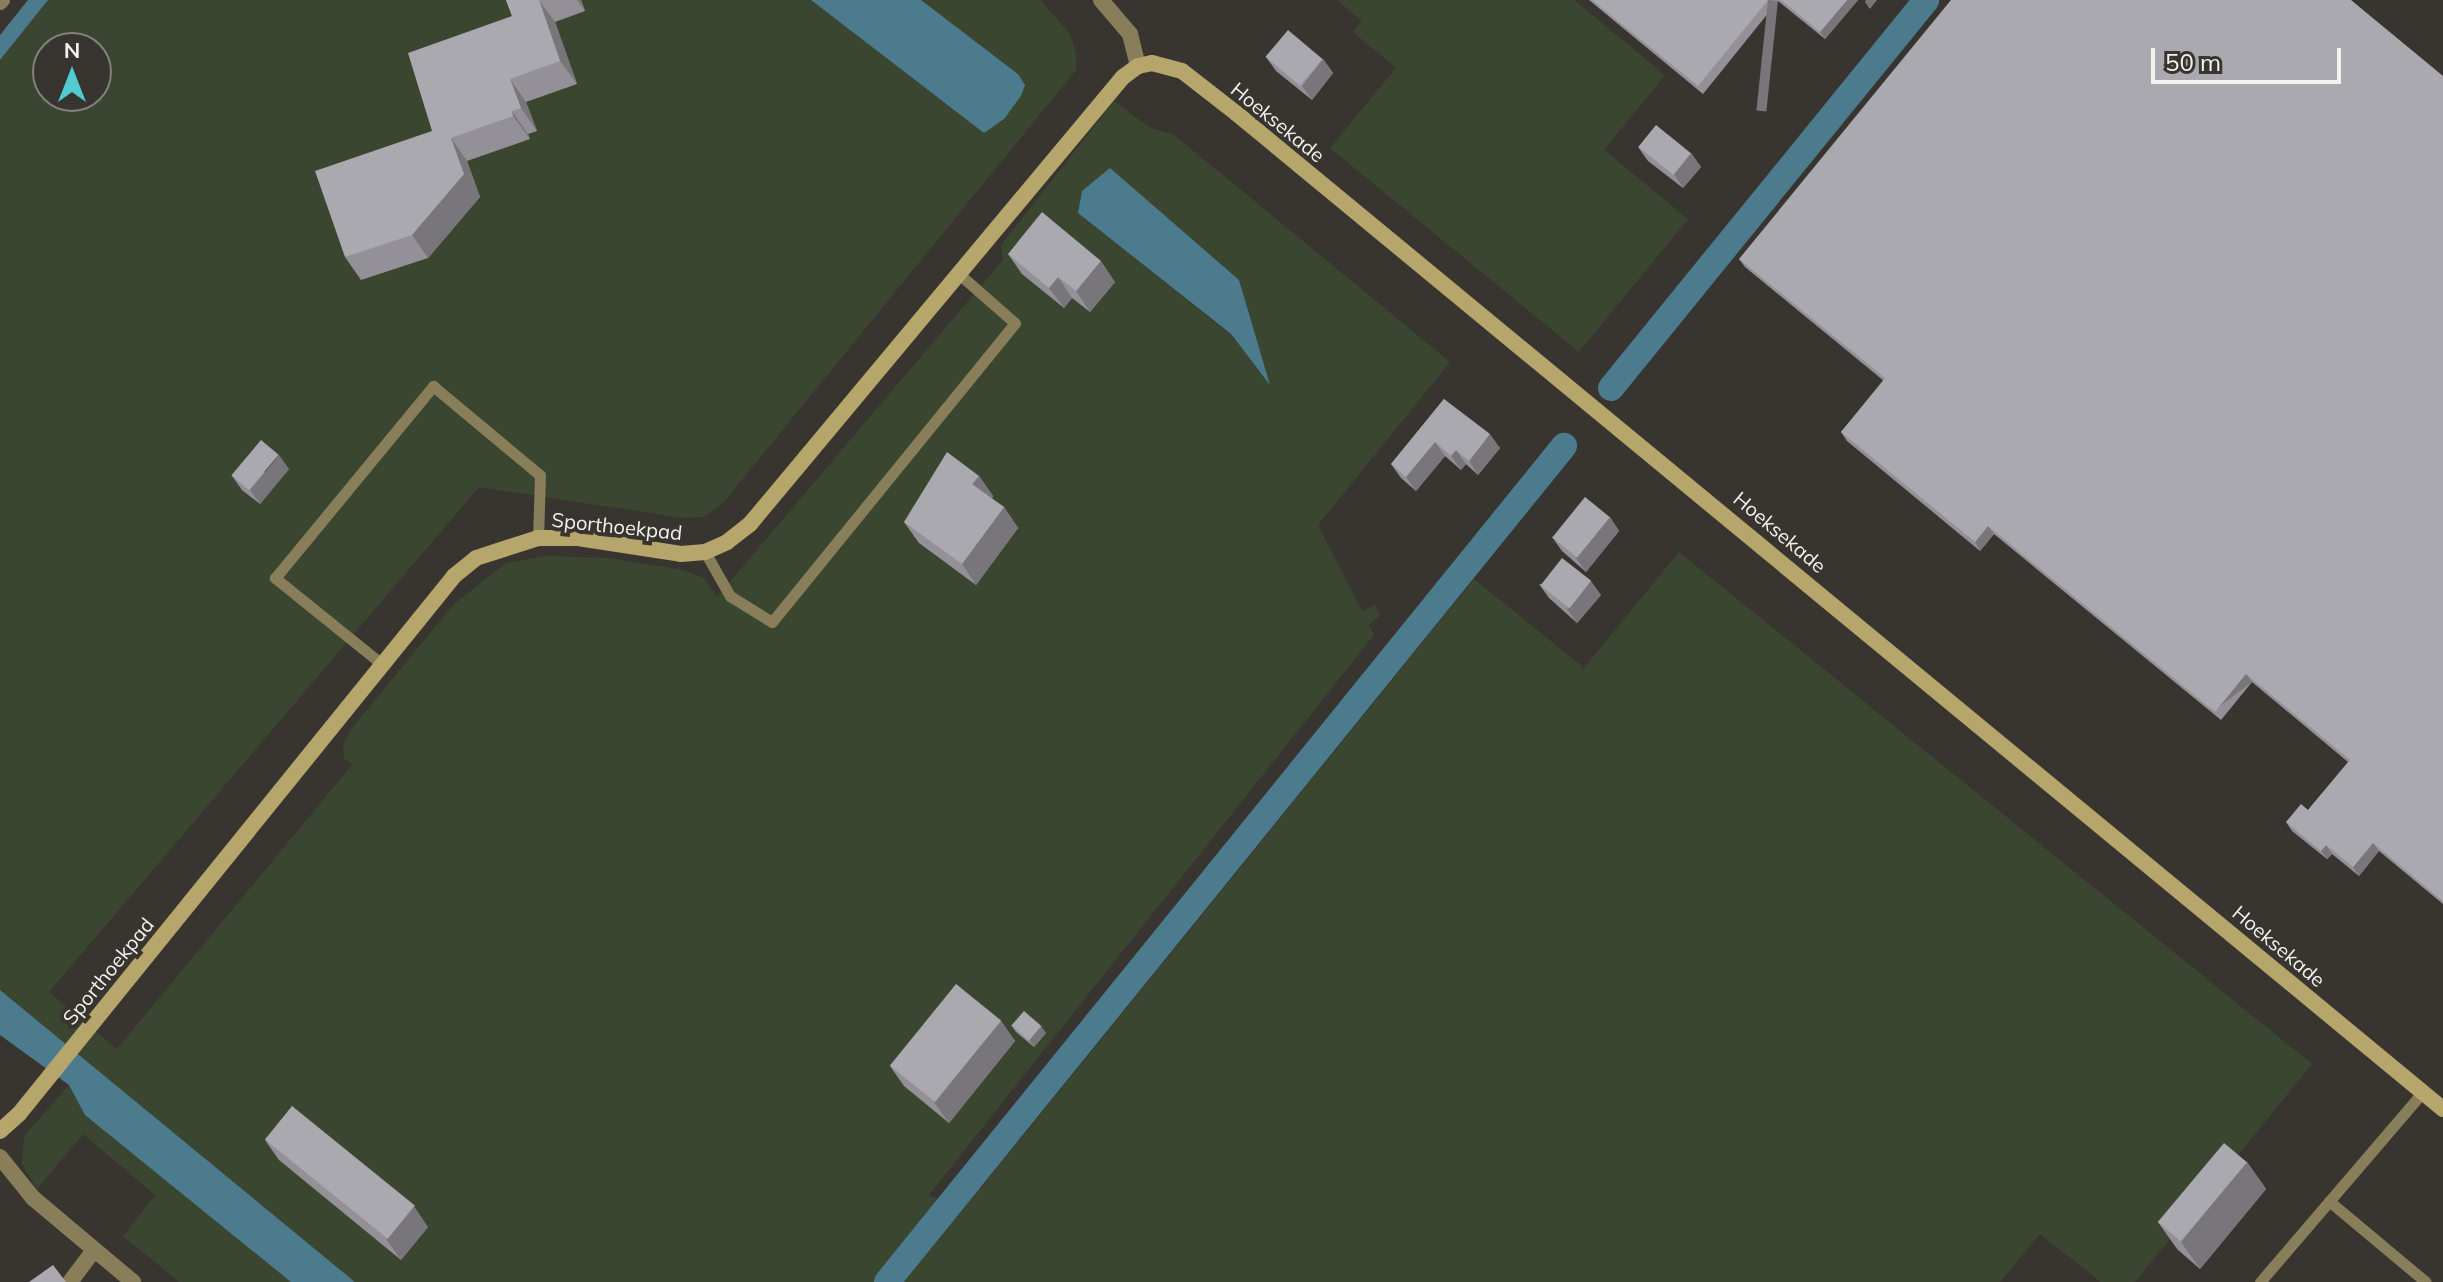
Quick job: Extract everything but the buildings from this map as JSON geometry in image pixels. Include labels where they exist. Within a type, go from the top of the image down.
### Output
[{"type":"street","points":[[1101,0],[1130,34],[1138,66]]},
{"type":"street","name":"Hoeksekade","points":[[1138,66],[1167,65],[1182,71],[1236,113],[2443,1109]]},
{"type":"street","name":"Sporthoekpad","points":[[0,1131],[47,1079],[454,576],[476,558],[538,538],[705,552],[750,524],[1123,77],[1138,66]]},
{"type":"street","points":[[0,1157],[33,1198],[133,1282]]},
{"type":"street","points":[[70,1282],[94,1250]]},
{"type":"lane","points":[[705,552],[730,596],[772,622],[1015,323],[959,274]]},
{"type":"lane","points":[[383,665],[275,578],[433,386],[540,475],[538,538]]},
{"type":"lane","points":[[2260,1282],[2423,1092]]},
{"type":"lane","points":[[2329,1201],[2426,1282]]},
{"type":"green space","points":[[48,0],[811,0],[984,133],[1024,85],[1017,73],[921,0],[1040,0],[1070,34],[1076,54],[1076,70],[723,503],[703,517],[684,518],[479,487],[49,992],[117,1049],[352,765],[344,758],[343,746],[349,732],[454,604],[506,563],[545,556],[608,558],[683,570],[704,578],[717,597],[1003,260],[1001,245],[1114,101],[1150,128],[1173,134],[1450,362],[1318,525],[1362,611],[1375,605],[1380,615],[1369,625],[1374,635],[928,1196],[942,1199],[962,1175],[980,1189],[1474,579],[1584,668],[1679,552],[2312,1064],[2135,1282],[2101,1282],[2040,1234],[2000,1282],[355,1282],[0,990],[0,60]],"holes":[[[1078,213],[1239,280],[1269,383],[1231,335]]]},
{"type":"green space","points":[[1337,0],[1574,0],[1665,75],[1604,150],[1688,219],[1579,352],[1330,148],[1396,68],[1353,32],[1362,21]]},
{"type":"green space","points":[[69,1085],[86,1115],[291,1282],[179,1282],[123,1236],[155,1195],[83,1134],[37,1189],[22,1164],[24,1136]]},
{"type":"water","points":[[28,0],[48,0],[0,60],[0,35]]},
{"type":"water","points":[[811,0],[921,0],[1018,74],[1025,85],[1021,96],[1004,119],[984,133]]},
{"type":"water","points":[[1110,168],[1239,280],[1270,385],[1231,334],[1078,213],[1082,191]]},
{"type":"water","points":[[0,990],[355,1282],[291,1282],[85,1115],[69,1085],[0,1035]]},
{"type":"waterway","points":[[1611,388],[1926,0]]},
{"type":"waterway","points":[[887,1282],[1564,446]]}]
